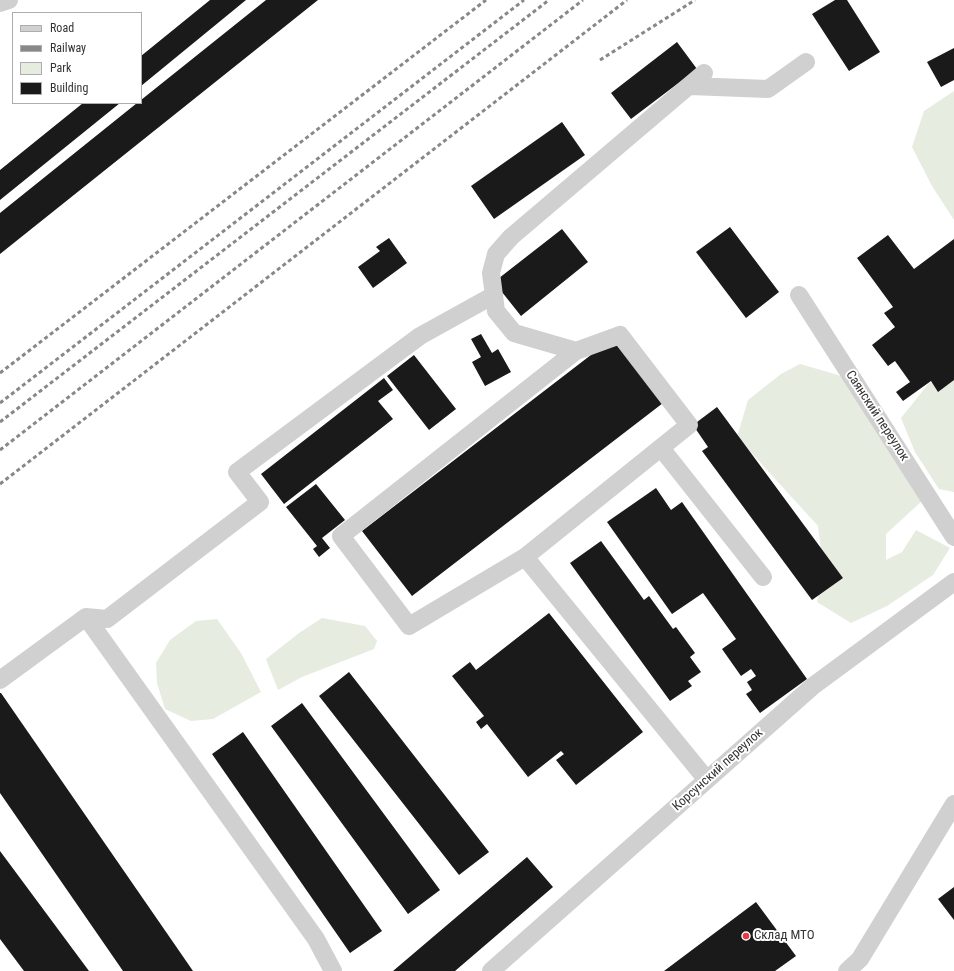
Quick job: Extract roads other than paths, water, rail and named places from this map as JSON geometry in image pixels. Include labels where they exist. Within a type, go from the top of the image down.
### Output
[{"type":"street","points":[[0,2],[9,0]]},
{"type":"street","points":[[690,86],[768,89],[806,62]]},
{"type":"street","points":[[576,351],[514,332],[496,312],[491,272],[496,254],[511,237],[704,73]]},
{"type":"street","points":[[0,680],[86,617],[107,619],[260,502],[237,472],[420,336],[494,295]]},
{"type":"street","name":"Саянский переулок","points":[[799,295],[954,537]]},
{"type":"street","points":[[620,334],[689,425],[526,557],[409,626],[341,536],[576,351],[620,334]]},
{"type":"street","points":[[661,448],[763,577]]},
{"type":"street","points":[[526,557],[707,780]]},
{"type":"street","name":"Корсунский переулок","points":[[491,971],[813,686],[954,582]]},
{"type":"street","points":[[86,617],[316,939],[333,971]]},
{"type":"street","points":[[847,971],[860,959],[954,804]]},
{"type":"railway","points":[[0,373],[486,0]]},
{"type":"railway","points":[[0,403],[524,0]]},
{"type":"railway","points":[[0,422],[549,0]]},
{"type":"railway","points":[[0,450],[583,0]]},
{"type":"railway","points":[[0,484],[627,0]]},
{"type":"railway","points":[[600,60],[695,0]]},
{"type":"place","name":"Склад МТО","points":[[746,936]]}]
